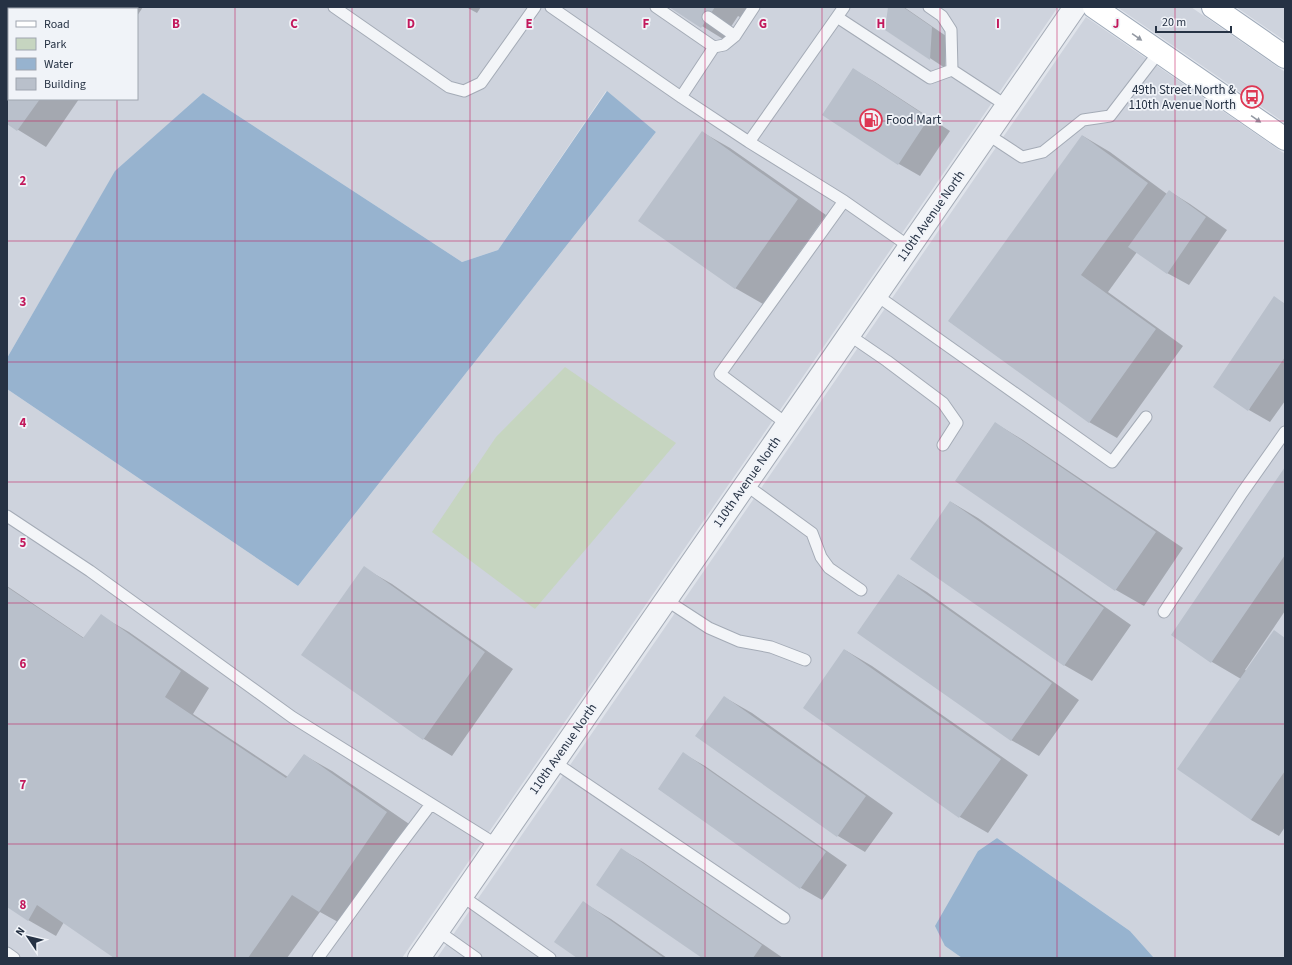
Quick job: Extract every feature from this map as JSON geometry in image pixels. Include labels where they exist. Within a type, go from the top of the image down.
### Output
[{"type":"main road","points":[[1094,7],[1285,139]]},
{"type":"main road","points":[[1214,7],[1285,57]]},
{"type":"street","name":"110th Avenue North","points":[[419,958],[1075,7]]},
{"type":"lane","points":[[334,7],[449,87],[464,91],[481,83],[534,7]]},
{"type":"lane","points":[[551,7],[681,97],[749,142],[844,201],[910,247]]},
{"type":"lane","points":[[656,7],[714,47]]},
{"type":"lane","points":[[681,97],[714,47],[724,45],[735,36],[754,7]]},
{"type":"lane","points":[[749,142],[844,7]]},
{"type":"lane","points":[[929,7],[942,16],[951,30],[952,70]]},
{"type":"lane","points":[[708,17],[735,36]]},
{"type":"lane","points":[[837,17],[930,78],[952,70]]},
{"type":"lane","points":[[987,134],[1022,158],[1043,152],[1083,120],[1110,116],[1159,52]]},
{"type":"lane","points":[[952,70],[1007,106]]},
{"type":"lane","points":[[787,424],[720,374],[844,201]]},
{"type":"lane","points":[[876,295],[1112,462],[1146,417]]},
{"type":"lane","points":[[849,335],[887,361],[943,403],[957,423],[943,445]]},
{"type":"lane","points":[[1164,612],[1242,493],[1285,432]]},
{"type":"lane","points":[[746,485],[812,533],[821,557],[829,568],[860,590]]},
{"type":"lane","points":[[7,516],[90,571],[292,717],[497,845]]},
{"type":"lane","points":[[666,600],[709,628],[739,642],[771,647],[805,660]]},
{"type":"lane","points":[[554,762],[784,918]]},
{"type":"lane","points":[[318,958],[431,804]]},
{"type":"lane","points":[[462,896],[550,958]]},
{"type":"lane","points":[[438,931],[476,958]]},
{"type":"lane","points":[[7,953],[14,958]]},
{"type":"shaded area","points":[[7,7],[1058,7],[402,958],[7,958],[7,389],[298,586],[656,132],[606,91],[498,250],[462,262],[203,93],[115,172],[7,358]]},
{"type":"shaded area","points":[[1117,7],[1191,7],[1285,72],[1285,123]]},
{"type":"shaded area","points":[[1236,7],[1285,7],[1285,41]]},
{"type":"shaded area","points":[[1086,17],[1285,154],[1285,958],[1154,958],[1130,931],[997,838],[978,851],[945,946],[962,958],[437,958]]},
{"type":"green space","points":[[565,367],[676,443],[535,609],[432,532],[496,437]]},
{"type":"water","points":[[607,91],[656,132],[298,586],[7,389],[7,358],[115,171],[203,93],[462,262],[498,250]]},
{"type":"water","points":[[997,838],[1130,931],[1154,958],[962,958],[945,946],[935,926],[978,851]]},
{"type":"building","points":[[7,7],[9,8],[8,100],[39,100],[17,131],[7,124]]},
{"type":"building","points":[[37,7],[104,7],[103,8]]},
{"type":"building","points":[[669,7],[715,7],[701,28]]},
{"type":"building","points":[[888,7],[903,7],[932,27],[930,60],[885,30]]},
{"type":"building","points":[[853,68],[929,118],[898,165],[822,115]]},
{"type":"building","points":[[702,131],[798,199],[735,289],[638,221]]},
{"type":"building","points":[[1082,135],[1148,183],[1081,275],[1156,329],[1089,423],[948,321]]},
{"type":"building","points":[[1169,190],[1206,217],[1167,274],[1128,247]]},
{"type":"building","points":[[1274,296],[1285,304],[1285,357],[1248,411],[1213,387]]},
{"type":"building","points":[[995,422],[1156,532],[1115,591],[955,481]]},
{"type":"building","points":[[1285,467],[1285,555],[1211,663],[1171,635]]},
{"type":"building","points":[[950,501],[1104,608],[1064,666],[910,559]]},
{"type":"building","points":[[364,566],[485,652],[423,740],[301,655]]},
{"type":"building","points":[[898,574],[1052,683],[1011,741],[857,633]]},
{"type":"building","points":[[7,587],[83,638],[101,614],[181,671],[165,697],[286,778],[304,754],[387,812],[319,912],[292,895],[248,958],[114,958],[37,905],[28,921],[7,907]]},
{"type":"building","points":[[1274,630],[1285,638],[1285,771],[1251,820],[1177,769]]},
{"type":"building","points":[[844,649],[1001,759],[959,818],[803,708]]},
{"type":"building","points":[[724,696],[866,796],[837,837],[695,736]]},
{"type":"building","points":[[683,752],[826,852],[800,889],[658,789]]},
{"type":"building","points":[[621,848],[762,945],[753,958],[702,958],[596,885]]},
{"type":"building","points":[[583,901],[664,958],[577,958],[554,942]]},
{"type":"place","name":"49th Street North & 110th Avenue North","points":[[1252,97]]},
{"type":"place","name":"Food Mart","points":[[871,120]]}]
